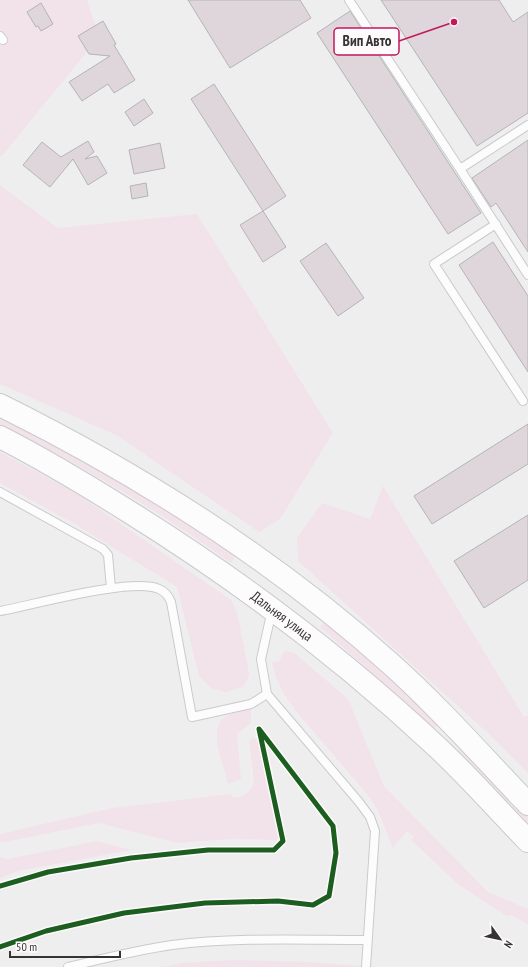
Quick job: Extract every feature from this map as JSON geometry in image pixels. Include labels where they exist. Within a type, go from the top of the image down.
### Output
[{"type":"main road","points":[[0,406],[55,432],[208,522],[290,581],[330,612],[393,666],[528,804]]},
{"type":"main road","name":"Дальняя улица","points":[[0,437],[46,460],[191,550],[272,608],[321,646],[437,748],[528,841]]},
{"type":"main road","points":[[272,608],[290,581]]},
{"type":"main road","points":[[437,748],[457,730]]},
{"type":"lane","points":[[349,0],[528,275]]},
{"type":"lane","points":[[460,169],[528,125]]},
{"type":"lane","points":[[496,224],[434,264],[522,401]]},
{"type":"lane","points":[[0,492],[103,549],[108,555],[111,588]]},
{"type":"lane","points":[[0,612],[111,588],[131,586],[158,589],[167,594],[171,602],[192,717],[251,704],[267,694]]},
{"type":"lane","points":[[272,608],[261,659],[267,694],[359,802],[370,817],[375,831],[366,967]]},
{"type":"lane","points":[[68,967],[111,956],[172,945],[231,940],[367,940]]},
{"type":"shaded area","points":[[0,0],[87,0],[99,37],[2,156],[0,156]]},
{"type":"shaded area","points":[[0,185],[58,228],[197,214],[333,433],[280,519],[259,532],[116,435],[0,384]]},
{"type":"shaded area","points":[[0,415],[79,457],[175,512],[235,556],[231,563],[176,525],[118,489],[60,456],[0,425]]},
{"type":"shaded area","points":[[0,452],[76,493],[231,600],[237,612],[249,673],[243,687],[226,692],[211,688],[199,676],[177,587],[73,523],[0,483]]},
{"type":"shaded area","points":[[383,486],[524,717],[528,715],[528,773],[491,736],[298,561],[297,538],[322,503],[370,519]]},
{"type":"shaded area","points":[[324,622],[441,723],[434,728],[320,627]]},
{"type":"shaded area","points":[[286,651],[294,653],[348,699],[384,786],[488,892],[528,909],[528,924],[511,915],[507,916],[460,886],[411,840],[414,837],[407,831],[393,848],[379,813],[371,799],[296,711],[284,694],[276,678],[272,662],[280,661],[282,654]]},
{"type":"shaded area","points":[[251,709],[251,723],[237,734],[241,779],[228,784],[218,746],[218,726],[224,718],[234,712]]},
{"type":"shaded area","points":[[253,737],[259,743],[280,836],[276,840],[230,839],[178,843],[99,823],[5,842],[0,841],[0,834],[112,808],[231,794],[233,798],[244,795],[249,791],[254,781],[249,741]]},
{"type":"shaded area","points":[[464,745],[528,812],[528,824],[458,750]]},
{"type":"shaded area","points":[[97,841],[131,850],[18,871],[0,878],[0,857],[8,859]]},
{"type":"shaded area","points":[[233,960],[308,962],[375,967],[164,967],[181,963]]},
{"type":"building","points":[[188,0],[300,0],[311,18],[230,68]]},
{"type":"building","points":[[381,0],[499,0],[513,22],[528,12],[528,113],[477,146]]},
{"type":"building","points":[[41,3],[53,24],[41,31],[38,26],[36,27],[27,12]]},
{"type":"building","points":[[350,11],[481,213],[448,234],[317,33]]},
{"type":"building","points":[[103,21],[116,44],[114,45],[135,80],[114,93],[108,84],[82,101],[69,82],[110,56],[89,54],[78,36]]},
{"type":"building","points":[[214,84],[286,196],[263,211],[191,99]]},
{"type":"building","points":[[144,99],[153,113],[134,126],[125,112]]},
{"type":"building","points":[[528,140],[528,252],[496,203],[491,207],[472,178]]},
{"type":"building","points":[[88,141],[94,152],[85,159],[97,156],[107,173],[88,185],[73,159],[50,187],[23,165],[42,142],[61,157]]},
{"type":"building","points":[[160,143],[165,168],[134,174],[129,150]]},
{"type":"building","points":[[146,183],[148,196],[132,199],[130,186]]},
{"type":"building","points":[[263,211],[286,247],[263,262],[240,225]]},
{"type":"building","points":[[493,242],[528,296],[528,372],[459,265]]},
{"type":"building","points":[[326,243],[364,298],[338,316],[300,261]]},
{"type":"building","points":[[528,424],[528,464],[432,524],[414,496]]},
{"type":"building","points":[[528,515],[528,580],[484,608],[454,561]]},
{"type":"cycle path","points":[[0,886],[48,872],[131,858],[208,850],[274,850],[283,841],[259,729],[333,826],[336,853],[329,896],[313,905],[278,901],[205,903],[124,913],[46,931],[0,947]]},
{"type":"place","name":"Вип Авто","points":[[454,22]]}]
